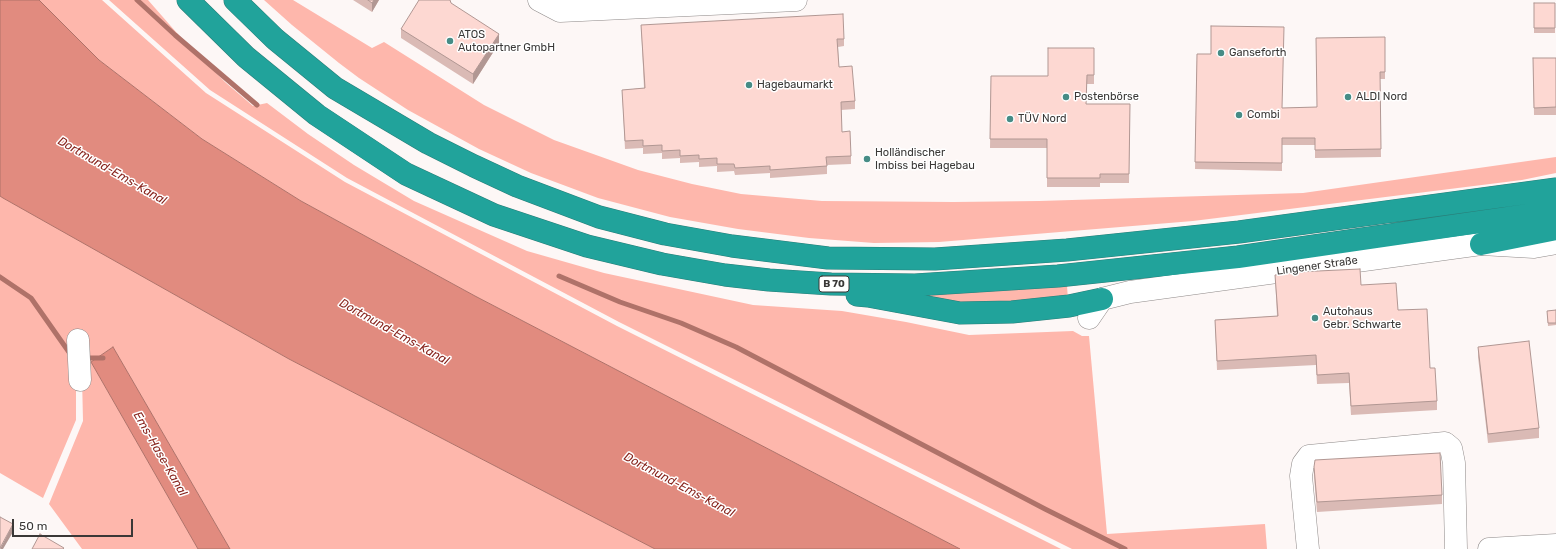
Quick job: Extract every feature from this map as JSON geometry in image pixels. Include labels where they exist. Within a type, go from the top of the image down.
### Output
[{"type":"highway","name":"B 70","points":[[188,0],[246,57],[317,115],[406,174],[494,215],[588,246],[662,264],[725,275],[769,280],[831,284],[915,285],[1058,276],[1238,257],[1556,211]]},
{"type":"highway","points":[[235,0],[274,39],[335,88],[428,143],[474,166],[517,186],[599,217],[665,234],[732,246],[828,258],[935,259],[1067,250],[1239,232],[1556,189]]},
{"type":"highway","points":[[1481,244],[1556,229]]},
{"type":"highway","points":[[689,269],[743,288],[868,296],[960,313],[1012,312],[1069,306],[1102,299]]},
{"type":"street","points":[[539,0],[560,12],[786,0]]},
{"type":"street","name":"Lingener Straße","points":[[1102,299],[1130,292],[1481,244],[1534,247],[1556,243]]},
{"type":"street","points":[[1089,318],[1102,299]]},
{"type":"street","points":[[78,340],[80,380]]},
{"type":"street","points":[[1308,549],[1301,476],[1303,464],[1309,456],[1445,443],[1451,448],[1454,463],[1456,549]]},
{"type":"street","points":[[1489,549],[1556,545]]},
{"type":"shaded area","points":[[39,0],[102,0],[206,93],[345,182],[617,326],[1061,549],[960,549],[475,296],[301,201],[202,139],[99,60]]},
{"type":"shaded area","points":[[109,0],[148,0],[176,32],[225,82],[253,106],[267,103],[308,134],[354,165],[414,201],[527,251],[604,273],[753,305],[842,311],[969,335],[1073,331],[1082,336],[1089,336],[1107,534],[1265,524],[1267,549],[1072,549],[619,322],[347,178],[210,90]]},
{"type":"shaded area","points":[[264,0],[293,0],[372,48],[384,42],[484,105],[554,140],[638,170],[692,184],[741,194],[822,201],[954,202],[1303,193],[1556,157],[1556,173],[1522,180],[1193,221],[939,242],[874,243],[809,238],[738,229],[670,217],[598,198],[531,173],[479,149],[408,110],[359,78],[292,25]]},
{"type":"shaded area","points":[[0,196],[289,359],[655,549],[230,549],[113,347],[91,362],[198,549],[82,549],[49,504],[83,421],[82,377],[76,386],[76,420],[43,498],[0,473]]},
{"type":"shaded area","points":[[1067,286],[1068,300],[965,307],[925,298],[925,294]]},
{"type":"water","name":"Dortmund-Ems-Kanal","points":[[0,0],[39,0],[99,60],[202,139],[301,201],[475,296],[960,549],[655,549],[289,359],[3,198],[0,196]]},
{"type":"water","name":"Ems-Hase-Kanal","points":[[113,347],[230,549],[198,549],[91,362]]},
{"type":"building","name":"ATOS Autopartner GmbH","points":[[419,0],[450,0],[451,3],[499,34],[473,74],[401,29]]},
{"type":"building","points":[[1534,3],[1555,3],[1555,28],[1534,28]]},
{"type":"building","name":"Hagebaumarkt","points":[[843,14],[844,39],[837,39],[839,67],[852,66],[855,101],[841,102],[842,132],[850,131],[851,156],[826,157],[827,166],[770,170],[770,166],[735,168],[734,164],[717,164],[717,158],[699,159],[699,155],[680,156],[680,150],[662,151],[662,145],[643,146],[643,140],[625,141],[622,90],[645,88],[641,25]]},
{"type":"building","points":[[1211,26],[1284,27],[1282,108],[1317,107],[1316,38],[1385,37],[1385,72],[1380,72],[1381,149],[1315,150],[1315,138],[1282,138],[1282,163],[1195,162],[1197,54],[1211,54]]},
{"type":"building","points":[[1048,48],[1094,48],[1094,75],[1087,75],[1086,104],[1130,104],[1129,174],[1100,174],[1100,178],[1047,178],[1047,139],[990,139],[991,76],[1048,76]]},
{"type":"building","points":[[1533,58],[1556,58],[1556,107],[1534,108]]},
{"type":"building","points":[[1360,269],[1361,285],[1396,283],[1398,310],[1427,309],[1430,368],[1435,368],[1437,401],[1351,406],[1349,373],[1317,375],[1316,355],[1217,361],[1215,320],[1278,316],[1275,275],[1297,272]]},
{"type":"building","points":[[1556,310],[1556,323],[1548,323],[1547,311]]},
{"type":"building","points":[[1529,341],[1539,428],[1488,434],[1478,347]]},
{"type":"building","points":[[1440,453],[1442,495],[1317,502],[1314,467],[1315,460]]},
{"type":"building","points":[[0,517],[13,524],[0,548]]},
{"type":"building","points":[[40,534],[64,548],[32,549]]},
{"type":"waterway","points":[[137,0],[175,35],[257,105]]},
{"type":"waterway","points":[[559,276],[620,302],[681,323],[736,347],[1045,509],[1125,549]]},
{"type":"waterway","points":[[0,277],[31,298],[71,355]]},
{"type":"waterway","points":[[83,358],[103,358]]},
{"type":"place","name":"ATOS Autopartner GmbH","points":[[450,41]]},
{"type":"place","name":"Ganseforth","points":[[1221,53]]},
{"type":"place","name":"Hagebaumarkt","points":[[749,85]]},
{"type":"place","name":"Postenbörse","points":[[1066,97]]},
{"type":"place","name":"ALDI Nord","points":[[1348,97]]},
{"type":"place","name":"Combi","points":[[1239,115]]},
{"type":"place","name":"TÜV Nord","points":[[1010,119]]},
{"type":"place","name":"Holländischer Imbiss bei Hagebau","points":[[867,159]]},
{"type":"place","name":"Autohaus Gebr. Schwarte","points":[[1315,318]]}]
